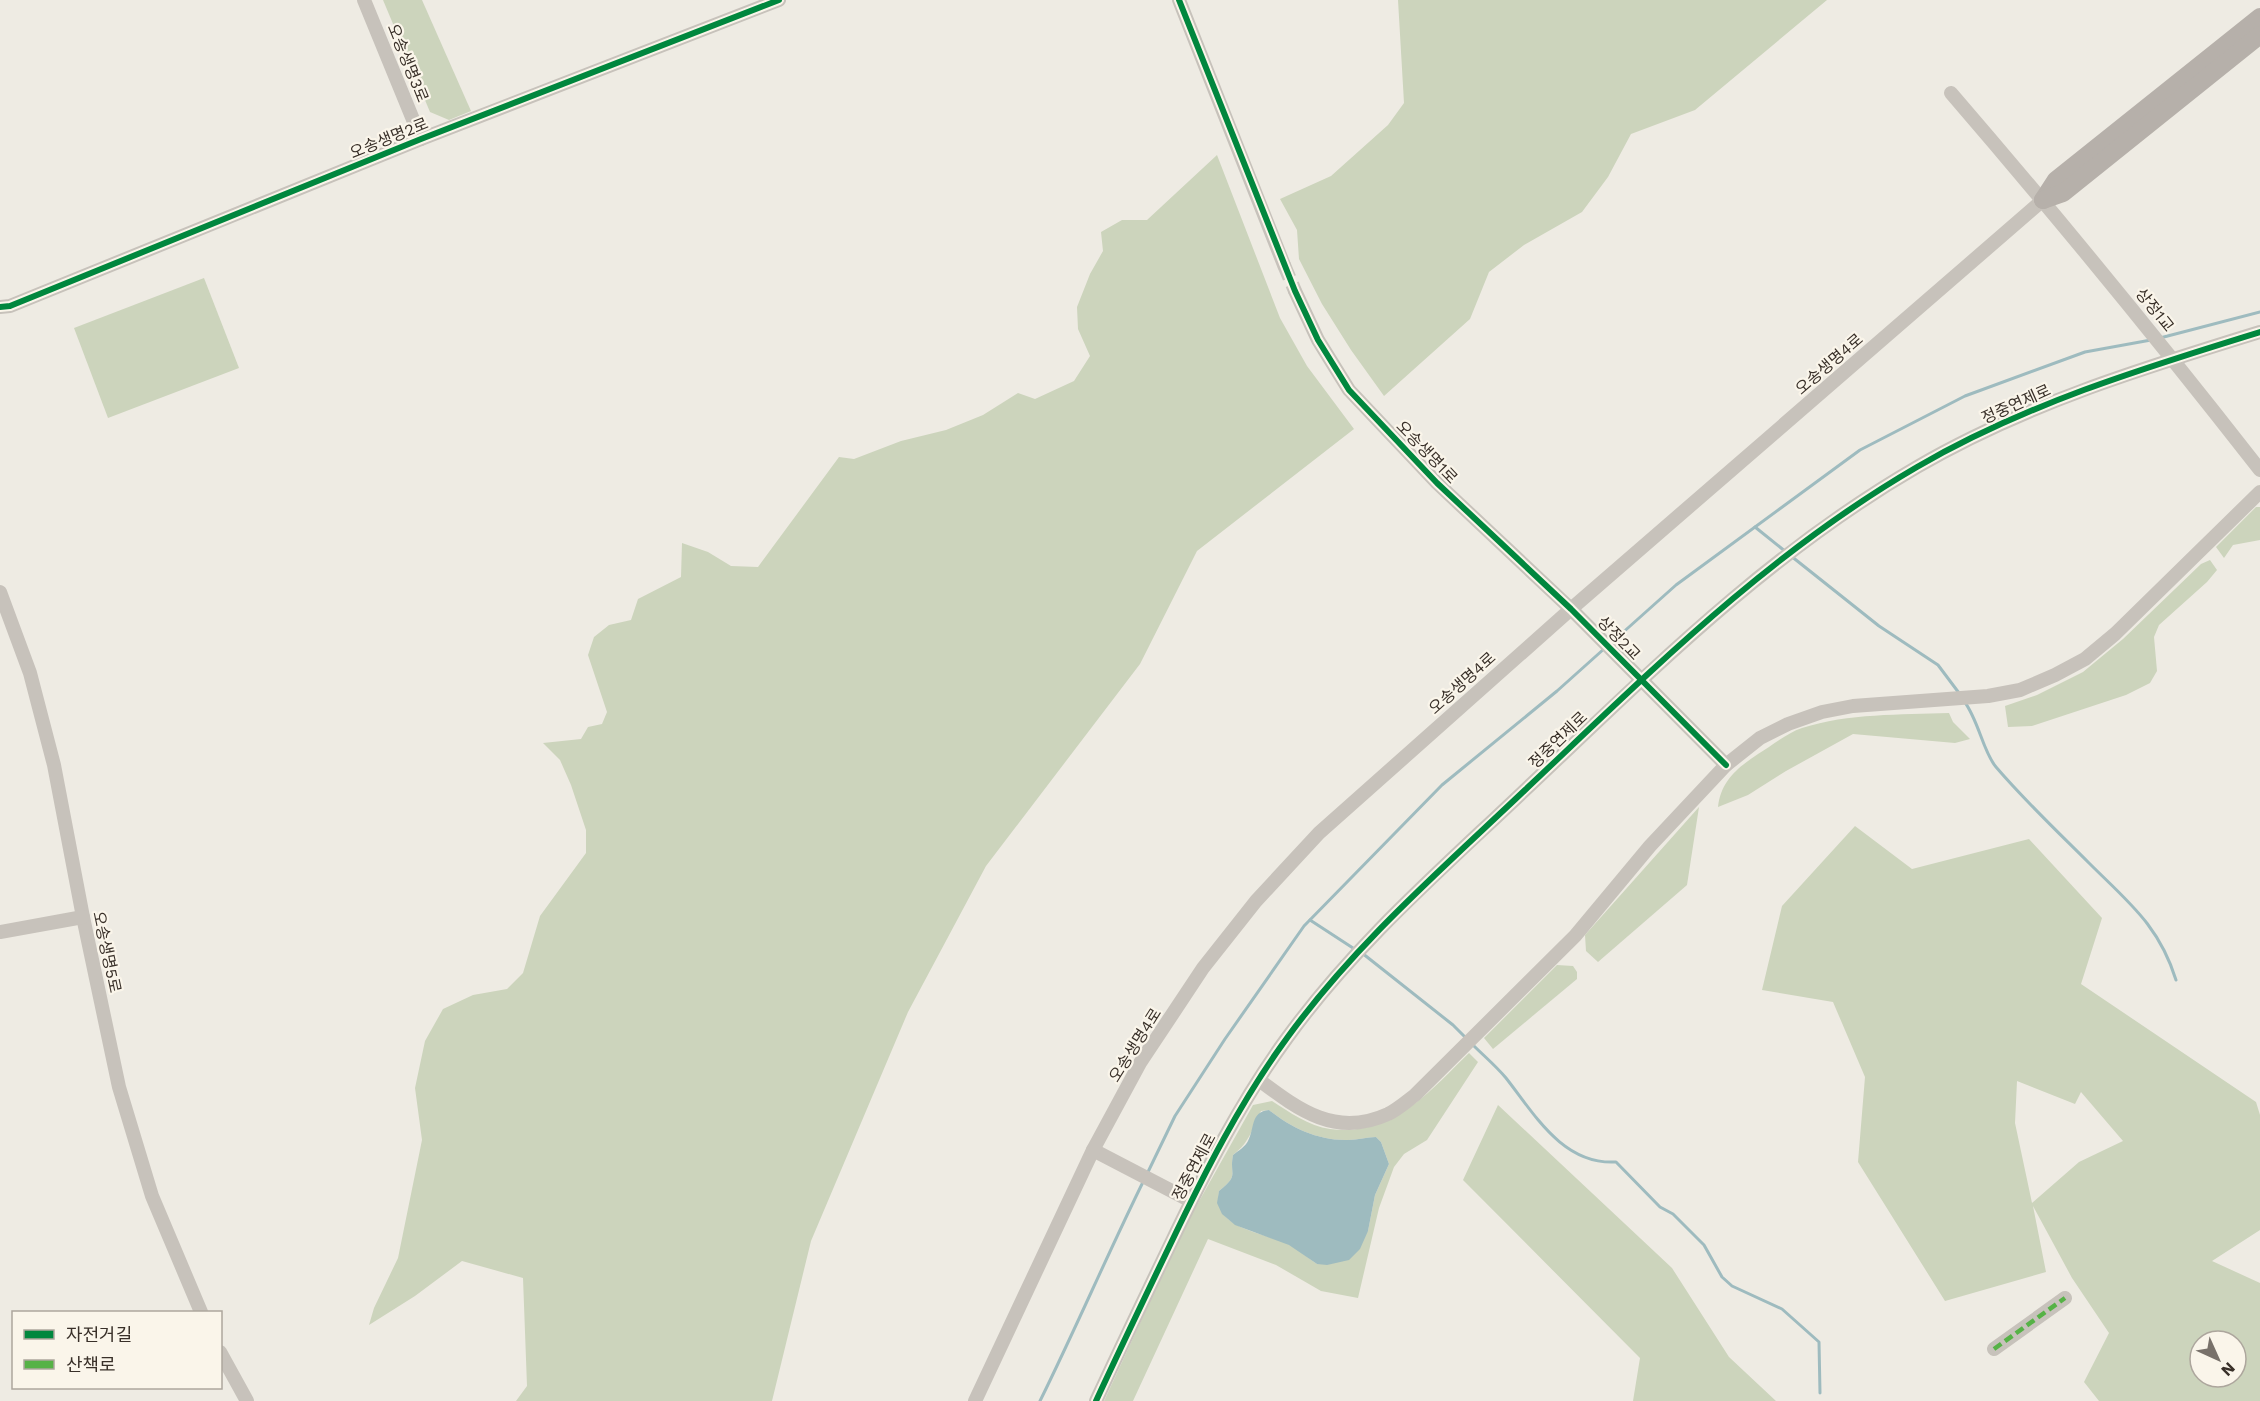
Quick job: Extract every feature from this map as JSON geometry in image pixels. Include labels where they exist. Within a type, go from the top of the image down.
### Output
[{"type":"main road","points":[[2043,200],[2056,180],[2260,17]]},
{"type":"main road","points":[[2043,200],[2063,193],[2260,35]]},
{"type":"street","name":"오송생명3로","points":[[364,0],[421,139]]},
{"type":"street","name":"오송생명2로","points":[[3,310],[421,139],[779,0]]},
{"type":"street","points":[[1179,0],[1284,265]]},
{"type":"street","points":[[1951,93],[2043,200]]},
{"type":"street","name":"상정1교","points":[[2043,200],[2169,354]]},
{"type":"street","name":"오송생명4로","points":[[975,1401],[1099,1152],[1140,1063],[1203,968],[1256,901],[1319,833],[1571,609],[2043,200]]},
{"type":"street","name":"오송생명1로","points":[[1294,291],[1318,340],[1349,390],[1437,483],[1584,622]]},
{"type":"street","name":"정중연제로","points":[[1096,1401],[1188,1199],[1285,1041],[1331,980],[1386,920],[1637,676],[1775,563],[1858,503],[1919,465],[1987,430],[2169,354],[2260,332]]},
{"type":"street","points":[[2169,354],[2260,470]]},
{"type":"street","points":[[1259,1080],[1297,1108],[1319,1119],[1343,1123],[1366,1121],[1389,1114],[1407,1101],[1575,936],[1650,846],[1726,765],[1760,738],[1788,724],[1822,712],[1853,706],[1976,697],[2020,690],[2085,659],[2115,634],[2260,492]]},
{"type":"street","name":"오송생명5로","points":[[0,592],[30,674],[54,765],[83,917],[125,1109],[152,1196],[201,1311]]},
{"type":"street","name":"상정2교","points":[[1584,622],[1726,765]]},
{"type":"street","points":[[0,932],[83,917]]},
{"type":"street","points":[[1099,1152],[1188,1199]]},
{"type":"street","points":[[1994,1349],[2065,1298]]},
{"type":"street","points":[[222,1356],[247,1401]]},
{"type":"green space","points":[[383,0],[422,0],[471,111],[449,120],[430,112]]},
{"type":"green space","points":[[1398,0],[1827,0],[1695,110],[1631,134],[1608,177],[1582,212],[1524,245],[1489,272],[1470,319],[1384,396],[1322,304],[1299,259],[1297,230],[1280,199],[1331,176],[1388,125],[1404,103]]},
{"type":"green space","points":[[1217,155],[1280,318],[1307,366],[1354,429],[1197,551],[1140,664],[986,866],[908,1012],[811,1241],[772,1401],[516,1401],[527,1386],[523,1278],[462,1261],[415,1296],[369,1325],[374,1308],[398,1258],[422,1140],[415,1088],[425,1041],[443,1009],[473,995],[507,989],[523,973],[540,916],[586,853],[586,830],[571,785],[560,760],[543,743],[581,739],[588,727],[602,724],[607,712],[588,655],[594,637],[609,625],[631,620],[638,599],[681,577],[682,543],[708,552],[731,566],[758,567],[839,457],[854,459],[901,441],[946,430],[983,415],[1018,393],[1035,399],[1074,381],[1090,356],[1078,329],[1077,307],[1090,274],[1103,251],[1101,232],[1122,220],[1147,220]]},
{"type":"green space","points":[[204,278],[239,368],[108,418],[74,328]]},
{"type":"green space","points":[[2256,507],[2260,507],[2260,540],[2233,545],[2224,558],[2216,547]]},
{"type":"green space","points":[[2210,560],[2217,570],[2207,582],[2159,625],[2154,637],[2157,671],[2150,683],[2126,695],[2032,726],[2008,727],[2005,706],[2037,695],[2083,672],[2123,639],[2201,564]]},
{"type":"green space","points":[[1949,713],[1953,722],[1970,739],[1955,743],[1853,734],[1748,795],[1718,807],[1726,782],[1737,770],[1796,730],[1856,717]]},
{"type":"green space","points":[[1699,807],[1687,885],[1598,962],[1586,951],[1585,935]]},
{"type":"green space","points":[[1855,826],[1912,869],[2029,839],[2102,918],[2081,984],[2256,1102],[2260,1115],[2260,1230],[2212,1261],[2260,1283],[2260,1401],[2099,1401],[2084,1382],[2109,1333],[2072,1278],[2033,1206],[2046,1272],[1945,1301],[1858,1162],[1865,1077],[1833,1002],[1762,990],[1782,906]],"holes":[[[2017,1081],[2075,1104],[2081,1092],[2123,1141],[2079,1162],[2032,1203],[2015,1123]]]},
{"type":"green space","points":[[1557,965],[1573,966],[1577,972],[1577,979],[1493,1049],[1484,1038]]},
{"type":"green space","points":[[1469,1053],[1478,1062],[1427,1140],[1404,1154],[1394,1167],[1379,1208],[1358,1298],[1321,1291],[1276,1265],[1208,1239],[1133,1401],[1104,1401],[1184,1228],[1253,1105],[1272,1101],[1307,1122],[1330,1129],[1352,1130],[1372,1126],[1408,1109]],"holes":[[[1269,1110],[1296,1128],[1316,1136],[1337,1140],[1376,1137],[1381,1142],[1389,1164],[1375,1195],[1368,1231],[1317,1264],[1290,1245],[1242,1228],[1232,1222],[1224,1214],[1219,1204],[1219,1191],[1232,1178],[1233,1155],[1247,1140],[1261,1111]]]},
{"type":"green space","points":[[1498,1105],[1672,1268],[1729,1357],[1776,1401],[1633,1401],[1640,1358],[1463,1180]]},
{"type":"water","points":[[1269,1110],[1296,1128],[1316,1136],[1337,1140],[1376,1137],[1381,1142],[1389,1164],[1375,1195],[1368,1231],[1360,1249],[1349,1260],[1327,1265],[1317,1264],[1289,1245],[1235,1225],[1222,1214],[1217,1203],[1219,1191],[1232,1178],[1233,1155],[1247,1143],[1256,1117],[1263,1111]]},
{"type":"waterway","points":[[2160,338],[2260,312]]},
{"type":"waterway","points":[[1610,644],[1676,585],[1860,450],[1965,396],[2085,352],[2151,340]]},
{"type":"waterway","points":[[1755,527],[1786,552]]},
{"type":"waterway","points":[[1791,556],[1879,626],[1938,665],[1959,693]]},
{"type":"waterway","points":[[1147,1174],[1175,1116],[1225,1039],[1304,926],[1442,785],[1557,691],[1605,648]]},
{"type":"waterway","points":[[1964,701],[1996,767],[2141,916],[2161,944],[2176,980]]},
{"type":"waterway","points":[[1310,920],[1356,950]]},
{"type":"waterway","points":[[1362,953],[1453,1025],[1466,1038]]},
{"type":"waterway","points":[[1473,1045],[1502,1074],[1552,1135],[1581,1155],[1597,1161],[1616,1162],[1660,1207],[1673,1214],[1704,1245],[1722,1277],[1732,1286],[1782,1309],[1819,1342],[1820,1393]]},
{"type":"waterway","points":[[1040,1401],[1144,1180]]},
{"type":"tunnel","points":[[1284,265],[1295,291]]},
{"type":"marked path","points":[[1994,1349],[2065,1298]]},
{"type":"cycle path","points":[[0,307],[10,306],[421,139],[779,0]]},
{"type":"cycle path","points":[[1179,0],[1295,291],[1318,340],[1349,390],[1437,483],[1571,609],[1726,765]]},
{"type":"cycle path","points":[[1096,1401],[1183,1218],[1224,1139],[1270,1062],[1313,1004],[1400,908],[1664,659],[1760,576],[1810,538],[1862,501],[1957,445],[2084,390],[2260,332]]}]
